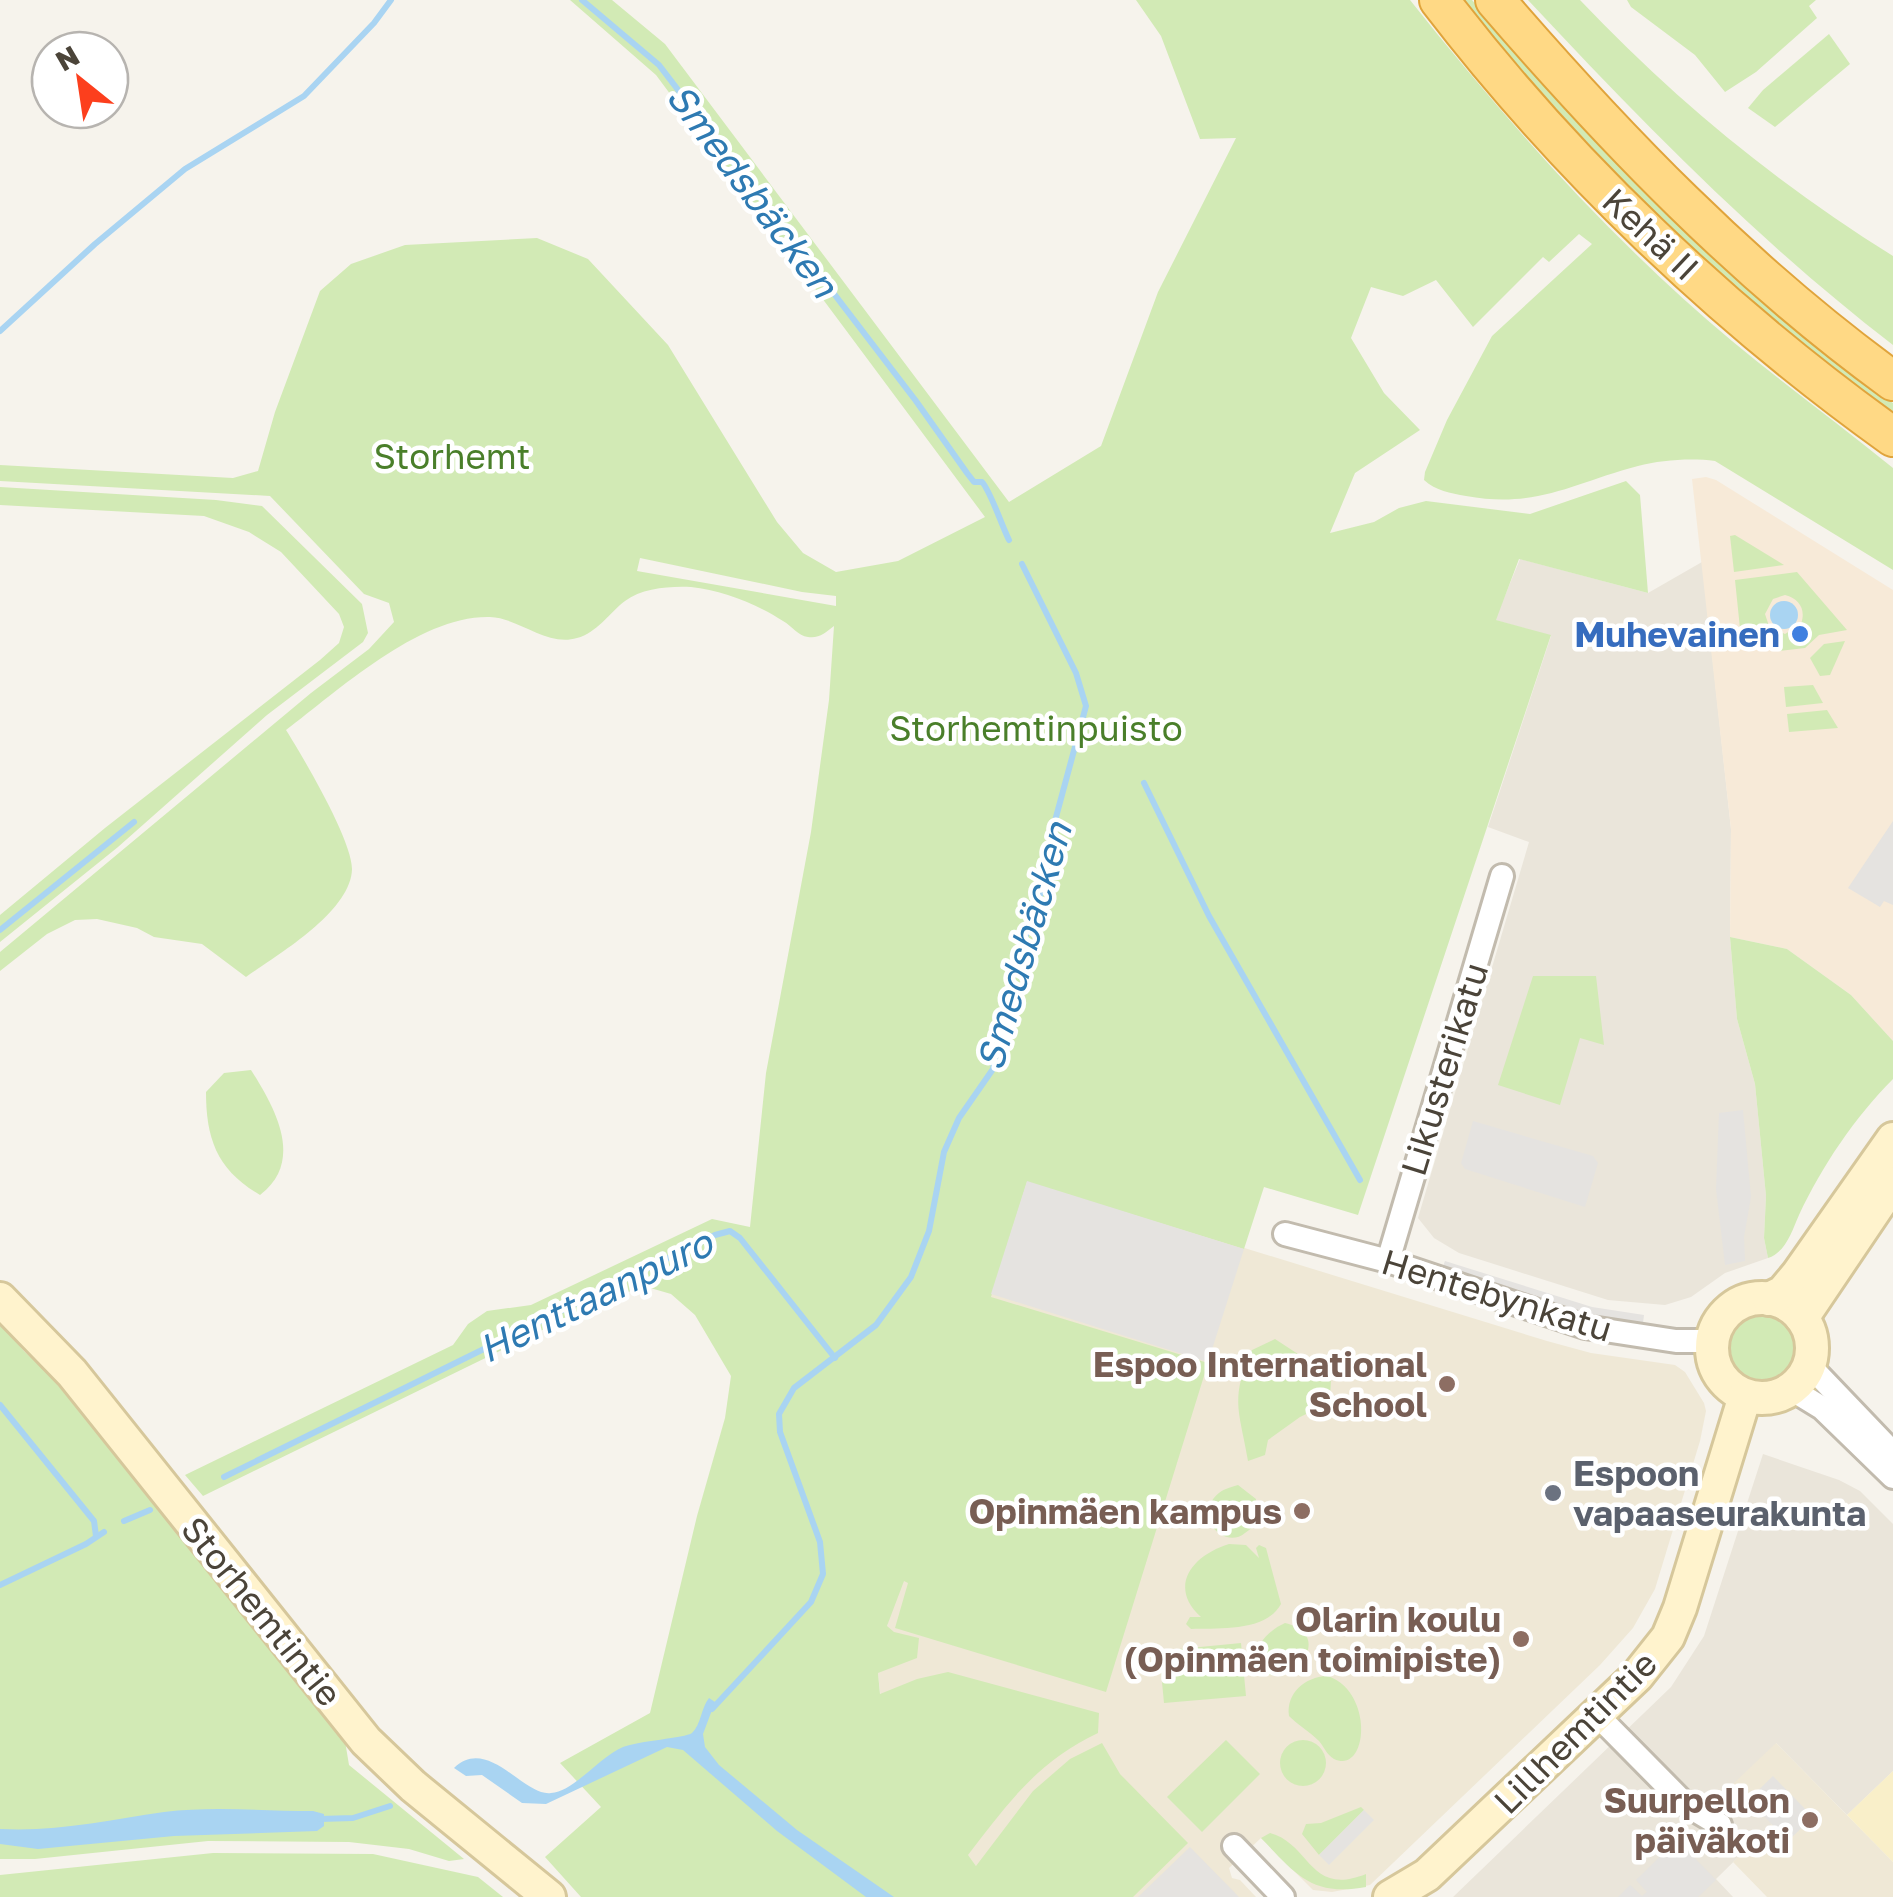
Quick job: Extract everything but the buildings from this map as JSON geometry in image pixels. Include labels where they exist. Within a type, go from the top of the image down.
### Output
[{"type":"highway","name":"Kehä II","points":[[1439,0],[1468,39],[1592,178],[1759,332],[1893,438]]},
{"type":"highway","name":"Kehä II","points":[[1495,0],[1583,102],[1729,246],[1893,381]]},
{"type":"main road","points":[[1769,1299],[1782,1292],[1798,1274],[1893,1139]]},
{"type":"main road","points":[[1802,1318],[1893,1184]]},
{"type":"main road","name":"Storhemtintie","points":[[0,1299],[83,1386],[366,1741],[413,1786],[549,1897]]},
{"type":"main road","points":[[1756,1299],[1769,1299],[1788,1306],[1802,1318],[1810,1333],[1812,1349],[1800,1377],[1776,1396],[1745,1396],[1726,1383],[1716,1369],[1712,1341],[1716,1327],[1732,1308],[1756,1299]]},
{"type":"main road","name":"Lillhemtintie","points":[[1390,1897],[1420,1886],[1637,1676],[1668,1637],[1745,1396]]},
{"type":"street","name":"Likusterikatu","points":[[1388,1262],[1502,876]]},
{"type":"street","name":"Hentebynkatu","points":[[1285,1234],[1388,1262],[1585,1327],[1676,1341],[1712,1341]]},
{"type":"street","points":[[1800,1377],[1893,1453]]},
{"type":"street","points":[[1800,1377],[1822,1408],[1893,1477]]},
{"type":"street","points":[[1597,1715],[1684,1804],[1720,1824]]},
{"type":"street","points":[[1234,1846],[1283,1897]]},
{"type":"shaded area","points":[[1706,477],[1893,590],[1893,1041],[1851,995],[1787,949],[1730,937],[1731,829],[1692,479]]},
{"type":"shaded area","points":[[1520,559],[1648,593],[1702,562],[1731,829],[1730,937],[1737,1019],[1755,1084],[1768,1258],[1725,1273],[1691,1297],[1665,1305],[1608,1300],[1459,1253],[1434,1238],[1418,1218],[1529,842],[1488,827],[1551,636],[1495,620]]},
{"type":"shaded area","points":[[1893,821],[1893,905],[1884,901],[1880,907],[1848,888]]},
{"type":"shaded area","points":[[1743,1110],[1751,1197],[1744,1237],[1745,1261],[1725,1265],[1716,1189],[1719,1113]]},
{"type":"shaded area","points":[[1473,1121],[1593,1156],[1598,1163],[1585,1207],[1465,1169],[1461,1163]]},
{"type":"shaded area","name":"Opinmäen kampus","points":[[1027,1181],[1547,1341],[1591,1353],[1675,1365],[1685,1372],[1704,1403],[1700,1441],[1655,1589],[1633,1628],[1600,1665],[1370,1885],[1332,1892],[1313,1890],[1261,1838],[1229,1868],[1232,1878],[1240,1880],[1256,1897],[1000,1897],[928,1804],[882,1709],[878,1673],[887,1626]]},
{"type":"shaded area","points":[[1027,1181],[1244,1249],[1208,1362],[991,1294]]},
{"type":"shaded area","points":[[1445,1261],[1592,1307],[1644,1315],[1643,1323],[1591,1316],[1442,1269]]},
{"type":"shaded area","points":[[1763,1454],[1860,1491],[1893,1524],[1893,1771],[1847,1815],[1776,1743],[1772,1824],[1716,1879],[1733,1897],[1453,1897],[1671,1687],[1704,1636]]},
{"type":"shaded area","name":"Suurpellon päiväkoti","points":[[1776,1743],[1893,1862],[1893,1897],[1767,1897],[1733,1862],[1772,1824],[1733,1784]]},
{"type":"shaded area","points":[[1773,1776],[1813,1817],[1788,1841],[1748,1800]]},
{"type":"shaded area","points":[[1364,1810],[1374,1820],[1329,1865],[1319,1855]]},
{"type":"shaded area","points":[[1677,1840],[1716,1880],[1698,1897],[1618,1897],[1630,1885],[1642,1896],[1647,1892],[1636,1880]]},
{"type":"shaded area","points":[[1190,1847],[1239,1897],[1138,1897]]},
{"type":"green space","points":[[570,0],[612,0],[665,44],[1009,502],[1101,446],[1158,292],[1236,138],[1200,139],[1161,36],[1136,0],[1410,0],[1523,135],[1645,263],[1732,341],[1893,468],[1893,570],[1715,461],[1647,464],[1534,497],[1491,499],[1444,491],[1424,480],[1425,472],[1447,420],[1492,336],[1592,244],[1579,234],[1549,262],[1543,257],[1473,327],[1436,280],[1403,296],[1371,287],[1351,338],[1384,393],[1420,430],[1355,473],[1330,533],[1374,522],[1399,508],[1426,501],[1530,514],[1626,481],[1640,495],[1648,593],[1519,559],[1496,620],[1551,635],[1358,1215],[1264,1187],[1244,1249],[1027,1182],[991,1297],[1208,1363],[1106,1692],[895,1628],[908,1583],[904,1581],[887,1626],[894,1632],[919,1638],[917,1658],[878,1673],[880,1694],[948,1672],[1099,1713],[1098,1733],[1041,1770],[1010,1801],[968,1855],[976,1866],[1033,1791],[1070,1759],[1102,1743],[1120,1774],[1188,1843],[1133,1897],[581,1897],[545,1857],[601,1807],[560,1763],[650,1713],[725,1418],[731,1376],[695,1315],[671,1294],[647,1287],[612,1296],[203,1496],[185,1475],[453,1345],[468,1324],[487,1311],[531,1305],[712,1219],[750,1227],[766,1073],[811,832],[829,700],[834,626],[819,636],[804,636],[739,599],[683,587],[640,593],[597,627],[566,640],[490,617],[436,628],[355,676],[286,730],[336,819],[352,869],[339,901],[310,931],[246,977],[202,944],[154,937],[137,928],[97,919],[75,920],[47,934],[0,971],[0,952],[369,649],[394,622],[389,603],[364,594],[270,496],[0,481],[0,465],[233,478],[258,471],[275,412],[320,291],[351,264],[405,245],[537,238],[588,259],[668,345],[777,522],[803,553],[836,572],[898,561],[985,517],[656,75]],"holes":[[[640,558],[836,596],[836,606],[637,571]]]},
{"type":"green space","points":[[1460,0],[1472,0],[1619,163],[1724,264],[1893,403],[1893,415],[1774,323],[1718,273],[1611,168]]},
{"type":"green space","points":[[1528,0],[1580,0],[1652,72],[1728,138],[1808,200],[1893,256],[1893,345],[1796,265],[1703,180]]},
{"type":"green space","points":[[1627,0],[1816,0],[1809,6],[1817,18],[1756,72],[1725,92],[1695,55]]},
{"type":"green space","points":[[1829,34],[1850,64],[1775,127],[1748,108],[1763,90]]},
{"type":"green space","points":[[0,487],[262,506],[362,604],[368,633],[363,642],[267,715],[118,847],[0,942],[0,915],[320,660],[339,643],[344,627],[339,614],[281,552],[249,532],[204,516],[0,505]]},
{"type":"green space","points":[[1735,535],[1784,565],[1734,572],[1730,536]]},
{"type":"green space","points":[[1797,572],[1847,630],[1819,635],[1805,648],[1742,648],[1735,580]],"holes":[[[1785,595],[1795,599],[1803,614],[1801,624],[1785,634],[1769,626],[1765,614],[1773,599]]]},
{"type":"green space","points":[[1845,641],[1830,675],[1820,676],[1810,658],[1824,644]]},
{"type":"green space","points":[[1813,685],[1823,703],[1786,707],[1784,687]]},
{"type":"green space","points":[[1827,710],[1838,728],[1789,732],[1787,714]]},
{"type":"green space","points":[[1730,937],[1787,949],[1851,995],[1893,1041],[1893,1079],[1840,1143],[1788,1240],[1768,1258],[1755,1084],[1737,1019]]},
{"type":"green space","points":[[1533,976],[1596,976],[1604,1045],[1580,1038],[1560,1105],[1498,1085]]},
{"type":"green space","points":[[251,1070],[276,1117],[283,1151],[274,1181],[260,1195],[224,1164],[208,1124],[206,1092],[224,1073]]},
{"type":"green space","points":[[1762,1314],[1786,1324],[1796,1348],[1786,1372],[1762,1382],[1738,1372],[1728,1348],[1738,1324]]},
{"type":"green space","points":[[0,1323],[79,1403],[344,1735],[349,1765],[464,1859],[449,1861],[409,1849],[349,1842],[208,1841],[35,1859],[0,1859]]},
{"type":"green space","points":[[1275,1339],[1327,1373],[1331,1380],[1330,1398],[1268,1440],[1265,1455],[1248,1461],[1238,1406],[1241,1382],[1252,1350]]},
{"type":"green space","points":[[1238,1485],[1256,1499],[1258,1524],[1233,1538],[1216,1530],[1206,1514],[1218,1494]]},
{"type":"green space","points":[[1229,1544],[1246,1545],[1259,1558],[1256,1548],[1266,1548],[1281,1604],[1265,1620],[1253,1624],[1191,1629],[1186,1624],[1190,1617],[1201,1617],[1186,1594],[1189,1573],[1205,1556]]},
{"type":"green space","points":[[1285,1623],[1299,1629],[1309,1645],[1300,1663],[1291,1670],[1269,1675],[1258,1661],[1259,1646]]},
{"type":"green space","points":[[1241,1643],[1246,1696],[1164,1703],[1159,1651]]},
{"type":"green space","points":[[1327,1676],[1342,1684],[1359,1713],[1360,1743],[1346,1761],[1334,1759],[1289,1716],[1291,1700],[1299,1688],[1311,1679]]},
{"type":"green space","points":[[1226,1740],[1260,1774],[1202,1832],[1167,1797]]},
{"type":"green space","points":[[1303,1740],[1319,1747],[1326,1763],[1319,1779],[1303,1786],[1287,1779],[1280,1763],[1287,1747]]},
{"type":"green space","points":[[1361,1807],[1364,1810],[1319,1855],[1302,1834],[1306,1824],[1321,1823]]},
{"type":"green space","points":[[1270,1833],[1294,1847],[1321,1874],[1347,1879],[1366,1874],[1366,1887],[1331,1888],[1306,1879],[1261,1838]]},
{"type":"green space","points":[[213,1853],[373,1854],[478,1877],[503,1897],[0,1897],[0,1875]]},
{"type":"sand","points":[[1893,1771],[1893,1862],[1847,1815]]},
{"type":"water","points":[[1784,601],[1794,605],[1798,615],[1794,625],[1784,629],[1774,625],[1770,615],[1774,605]]},
{"type":"water","points":[[709,1698],[715,1702],[703,1734],[705,1747],[719,1765],[797,1830],[894,1897],[866,1897],[777,1831],[683,1750],[667,1747],[546,1804],[522,1803],[482,1775],[466,1776],[454,1768],[467,1760],[480,1759],[493,1762],[540,1792],[560,1791],[623,1747],[692,1733]]},
{"type":"water","points":[[182,1810],[324,1814],[324,1826],[317,1831],[174,1836],[38,1849],[0,1844],[0,1829],[62,1827]]},
{"type":"waterway","points":[[0,331],[185,169],[304,96],[391,0]]},
{"type":"waterway","name":"Smedsbäcken","points":[[582,0],[659,65],[967,473],[974,482],[985,486],[1009,540]]},
{"type":"waterway","name":"Smedsbäcken","points":[[712,1709],[811,1602],[823,1574],[820,1542],[780,1432],[779,1414],[794,1388],[876,1325],[911,1277],[929,1231],[944,1152],[959,1118],[993,1069],[1010,980],[1044,884],[1049,843],[1086,706],[1076,673],[1022,564]]},
{"type":"waterway","points":[[1144,783],[1209,916],[1360,1180]]},
{"type":"waterway","points":[[0,930],[134,822]]},
{"type":"waterway","name":"Henttaanpuro","points":[[224,1477],[730,1231],[740,1238],[835,1358]]},
{"type":"waterway","points":[[0,1405],[94,1521],[96,1536]]},
{"type":"waterway","name":"Henttaanpuro","points":[[124,1521],[150,1510]]},
{"type":"waterway","name":"Henttaanpuro","points":[[0,1585],[104,1532]]},
{"type":"waterway","points":[[320,1819],[353,1818],[390,1806]]},
{"type":"place","name":"Muhevainen","points":[[1800,634]]},
{"type":"place","name":"Espoo International School","points":[[1447,1384]]},
{"type":"place","name":"Espoon vapaaseurakunta","points":[[1553,1493]]},
{"type":"place","name":"Opinmäen kampus","points":[[1302,1511]]},
{"type":"place","name":"Olarin koulu (Opinmäen toimipiste)","points":[[1521,1639]]},
{"type":"place","name":"Suurpellon päiväkoti","points":[[1810,1820]]},
{"type":"park label","name":"Storhemt","points":[[452,456]]},
{"type":"park label","name":"Storhemtinpuisto","points":[[1036,728]]}]
